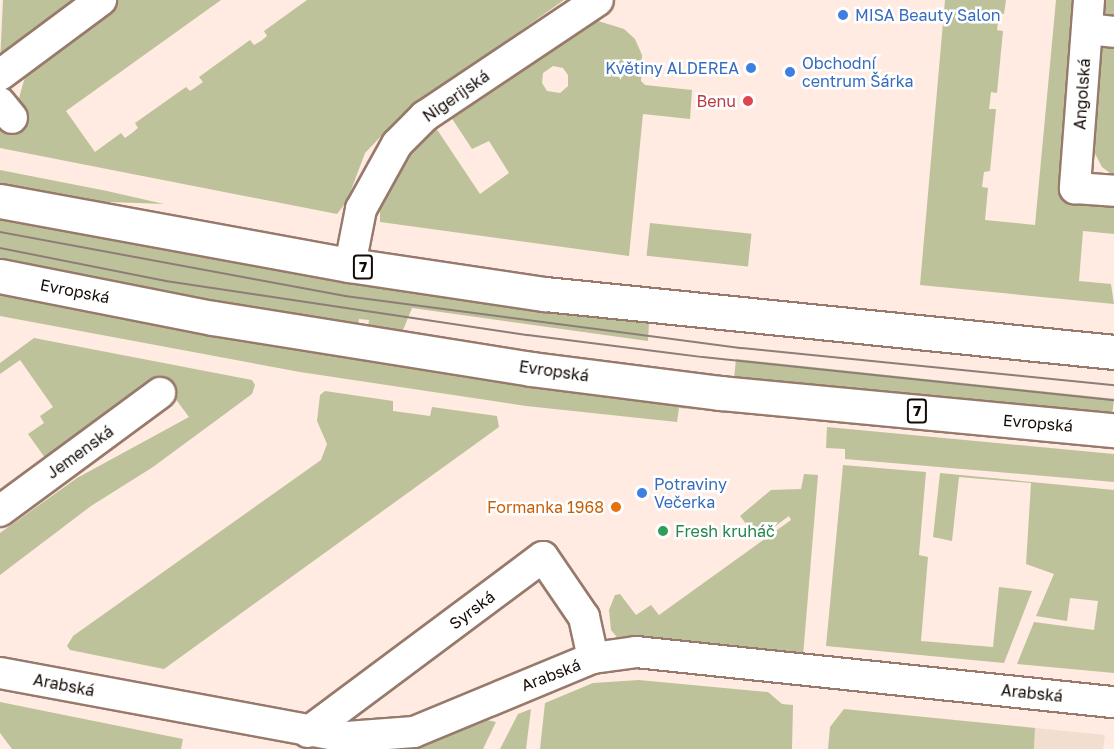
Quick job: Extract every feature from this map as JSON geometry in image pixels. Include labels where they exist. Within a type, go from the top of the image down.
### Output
[{"type":"main road","name":"7","points":[[0,201],[350,265],[631,305],[1114,352]]},
{"type":"main road","name":"Evropská","points":[[0,276],[224,320],[531,369],[720,393],[1114,430]]},
{"type":"street","points":[[0,75],[101,0]]},
{"type":"street","name":"Nigerijská","points":[[350,265],[361,209],[397,144],[425,116],[598,0]]},
{"type":"street","name":"Angolská","points":[[1089,0],[1100,31],[1076,188],[1114,191]]},
{"type":"street","name":"Jemenská","points":[[0,511],[160,393]]},
{"type":"street","name":"Syrská","points":[[309,732],[543,557],[584,617],[593,658]]},
{"type":"street","name":"Arabská","points":[[0,673],[309,732],[347,737],[414,732],[593,658],[636,652],[1114,702]]},
{"type":"shaded area","points":[[1035,728],[1105,735],[1103,749],[1034,749]]},
{"type":"green space","points":[[3,0],[86,0],[0,63]]},
{"type":"green space","points":[[114,0],[221,0],[66,111],[95,152],[121,133],[125,138],[132,133],[138,128],[135,123],[186,87],[190,91],[203,82],[199,77],[250,40],[254,45],[261,41],[267,36],[264,31],[307,0],[564,0],[401,115],[365,153],[347,201],[337,214],[0,148],[0,124],[10,135],[26,121],[17,105],[25,77],[42,53]]},
{"type":"green space","points":[[945,0],[1006,0],[1004,14],[999,13],[997,30],[1003,31],[997,93],[991,92],[989,109],[996,109],[990,171],[984,172],[982,187],[988,188],[985,220],[1035,225],[1056,0],[1080,0],[1066,192],[1114,196],[1114,234],[1083,231],[1079,281],[1111,284],[1114,304],[920,285]]},
{"type":"green space","points":[[1096,0],[1114,0],[1114,176],[1102,167],[1089,142]]},
{"type":"green space","points":[[595,20],[624,29],[635,39],[642,55],[641,81],[645,85],[692,90],[690,119],[643,114],[629,256],[380,222],[380,206],[403,159],[428,131],[436,128],[480,194],[509,173],[489,141],[472,149],[451,117],[455,111]],"holes":[[[553,66],[563,68],[568,75],[568,86],[560,93],[547,91],[542,83],[543,73]]]},
{"type":"green space","points":[[0,170],[164,204],[82,201],[0,184]]},
{"type":"green space","points":[[0,218],[242,264],[649,322],[648,341],[412,308],[401,335],[368,328],[369,320],[359,319],[358,326],[92,278],[0,259]]},
{"type":"green space","points":[[650,223],[751,234],[748,266],[647,256]]},
{"type":"green space","points":[[0,295],[361,360],[700,410],[679,408],[677,422],[526,406],[300,372],[0,316]]},
{"type":"green space","points":[[34,338],[252,380],[255,385],[252,394],[153,467],[91,506],[0,575],[0,533],[77,478],[189,417],[163,382],[53,469],[28,434],[44,423],[40,416],[53,407],[20,360],[0,374],[0,363]]},
{"type":"green space","points":[[736,359],[1114,399],[1112,417],[734,377]]},
{"type":"green space","points":[[325,391],[393,401],[393,411],[430,416],[432,407],[497,416],[499,427],[164,669],[70,650],[67,646],[73,636],[321,460],[327,444],[317,421],[320,395]]},
{"type":"green space","points":[[827,427],[1114,454],[1114,482],[845,459],[845,449],[826,448]]},
{"type":"green space","points":[[843,465],[926,472],[919,555],[928,557],[921,641],[993,647],[999,587],[1032,591],[1004,663],[826,646]]},
{"type":"green space","points":[[940,473],[1114,490],[1114,673],[1017,664],[1034,622],[1094,630],[1098,601],[1070,598],[1067,621],[1036,616],[1054,574],[1026,564],[1031,483],[959,477],[952,541],[933,537]]},
{"type":"green space","points":[[804,474],[818,475],[803,656],[620,641],[611,630],[609,610],[615,595],[620,594],[636,615],[651,605],[659,615],[791,520],[789,516],[758,539],[740,516],[771,490],[801,489]]},
{"type":"green space","points":[[639,680],[768,692],[782,704],[793,705],[792,749],[540,749],[545,703],[593,683]]},
{"type":"green space","points":[[0,702],[183,739],[181,749],[12,749],[0,733]]},
{"type":"green space","points":[[531,709],[526,749],[500,749],[518,714]]},
{"type":"green space","points":[[844,709],[1035,728],[1034,749],[828,749],[830,727]]},
{"type":"green space","points":[[483,719],[496,722],[483,749],[380,749]]},
{"type":"tram line","points":[[0,232],[345,296],[742,348],[1114,385]]},
{"type":"tram line","points":[[0,248],[166,281],[528,335],[703,357],[1114,400]]},
{"type":"place","name":"MISA Beauty Salon","points":[[843,15]]},
{"type":"place","name":"Květiny ALDEREA","points":[[751,68]]},
{"type":"place","name":"Obchodní centrum Šárka","points":[[790,72]]},
{"type":"place","name":"Benu","points":[[748,101]]},
{"type":"place","name":"Potraviny Večerka","points":[[642,493]]},
{"type":"place","name":"Formanka 1968","points":[[616,507]]},
{"type":"place","name":"Fresh kruháč","points":[[663,531]]}]
